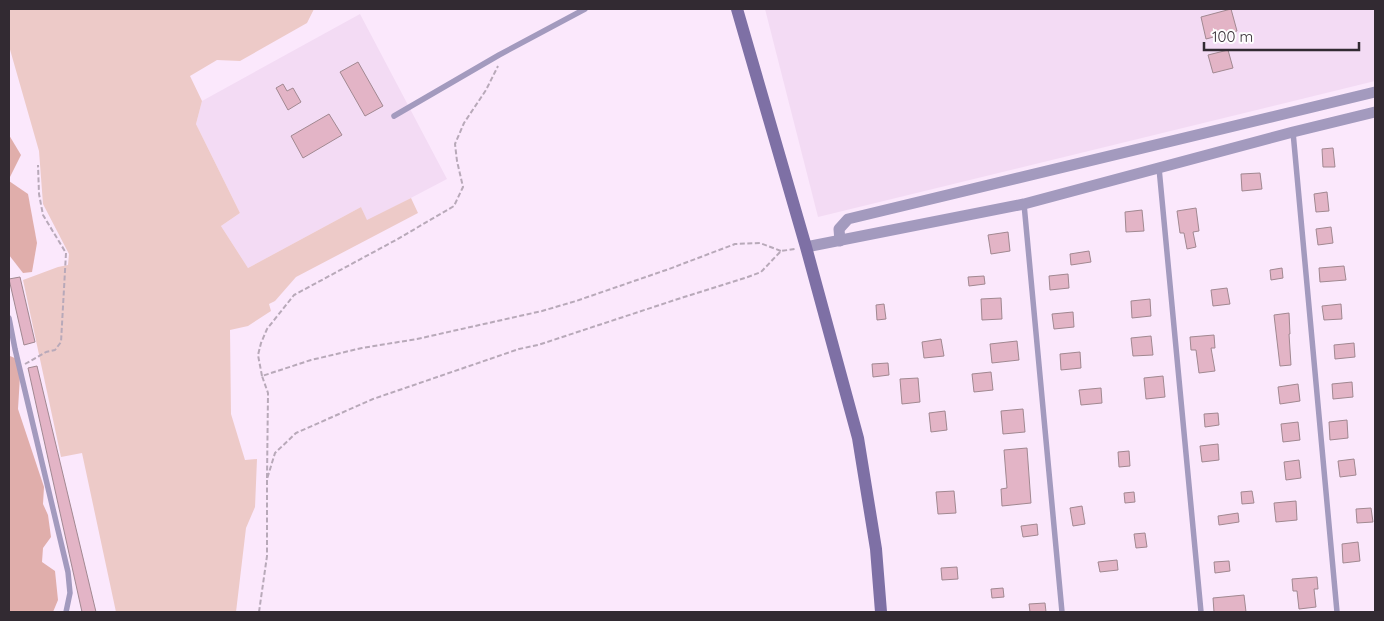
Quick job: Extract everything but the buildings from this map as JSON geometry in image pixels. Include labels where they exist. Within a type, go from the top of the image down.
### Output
[{"type":"street","points":[[737,9],[806,247],[858,438],[876,549],[880,612]]},
{"type":"street","points":[[840,241],[839,229],[848,219],[1375,92]]},
{"type":"street","points":[[806,247],[1024,204],[1375,112]]},
{"type":"lane","points":[[394,116],[499,55],[584,9]]},
{"type":"lane","points":[[1293,132],[1337,612]]},
{"type":"lane","points":[[1159,168],[1201,612]]},
{"type":"lane","points":[[1024,204],[1062,612]]},
{"type":"lane","points":[[9,318],[68,572],[70,593],[66,612]]},
{"type":"path","points":[[259,612],[267,556],[268,393],[258,355],[267,329],[294,295],[396,240],[454,206],[463,187],[455,144],[464,124],[498,67],[499,55]]},
{"type":"path","points":[[19,367],[46,352],[55,350],[61,342],[66,253],[43,215],[39,194],[38,165]]},
{"type":"path","points":[[262,376],[311,360],[362,348],[417,339],[550,309],[735,244],[760,243],[781,251],[806,247]]},
{"type":"path","points":[[267,479],[275,454],[296,433],[373,399],[519,349],[538,345],[746,278],[761,272],[781,251]]},
{"type":"shaded area","points":[[9,9],[314,9],[307,23],[240,61],[217,60],[190,76],[202,101],[196,124],[240,213],[221,226],[248,268],[361,207],[367,220],[411,198],[418,213],[296,277],[275,301],[269,304],[271,311],[248,326],[230,330],[231,414],[245,460],[257,459],[255,507],[246,528],[236,612],[116,612],[82,453],[61,457],[23,280],[68,265],[69,254],[43,204],[39,151],[9,46]]},
{"type":"shaded area","points":[[765,9],[1375,9],[1375,81],[818,217]]},
{"type":"shaded area","points":[[360,14],[447,179],[367,221],[361,207],[248,268],[221,226],[240,213],[196,124],[202,101]]},
{"type":"shaded area","points":[[9,135],[21,155],[9,179]]},
{"type":"shaded area","points":[[9,181],[28,194],[37,243],[32,272],[23,273],[9,255]]},
{"type":"shaded area","points":[[10,356],[17,359],[20,376],[18,409],[44,487],[43,504],[48,515],[51,537],[43,548],[42,562],[55,571],[58,600],[53,612],[9,612]]}]
